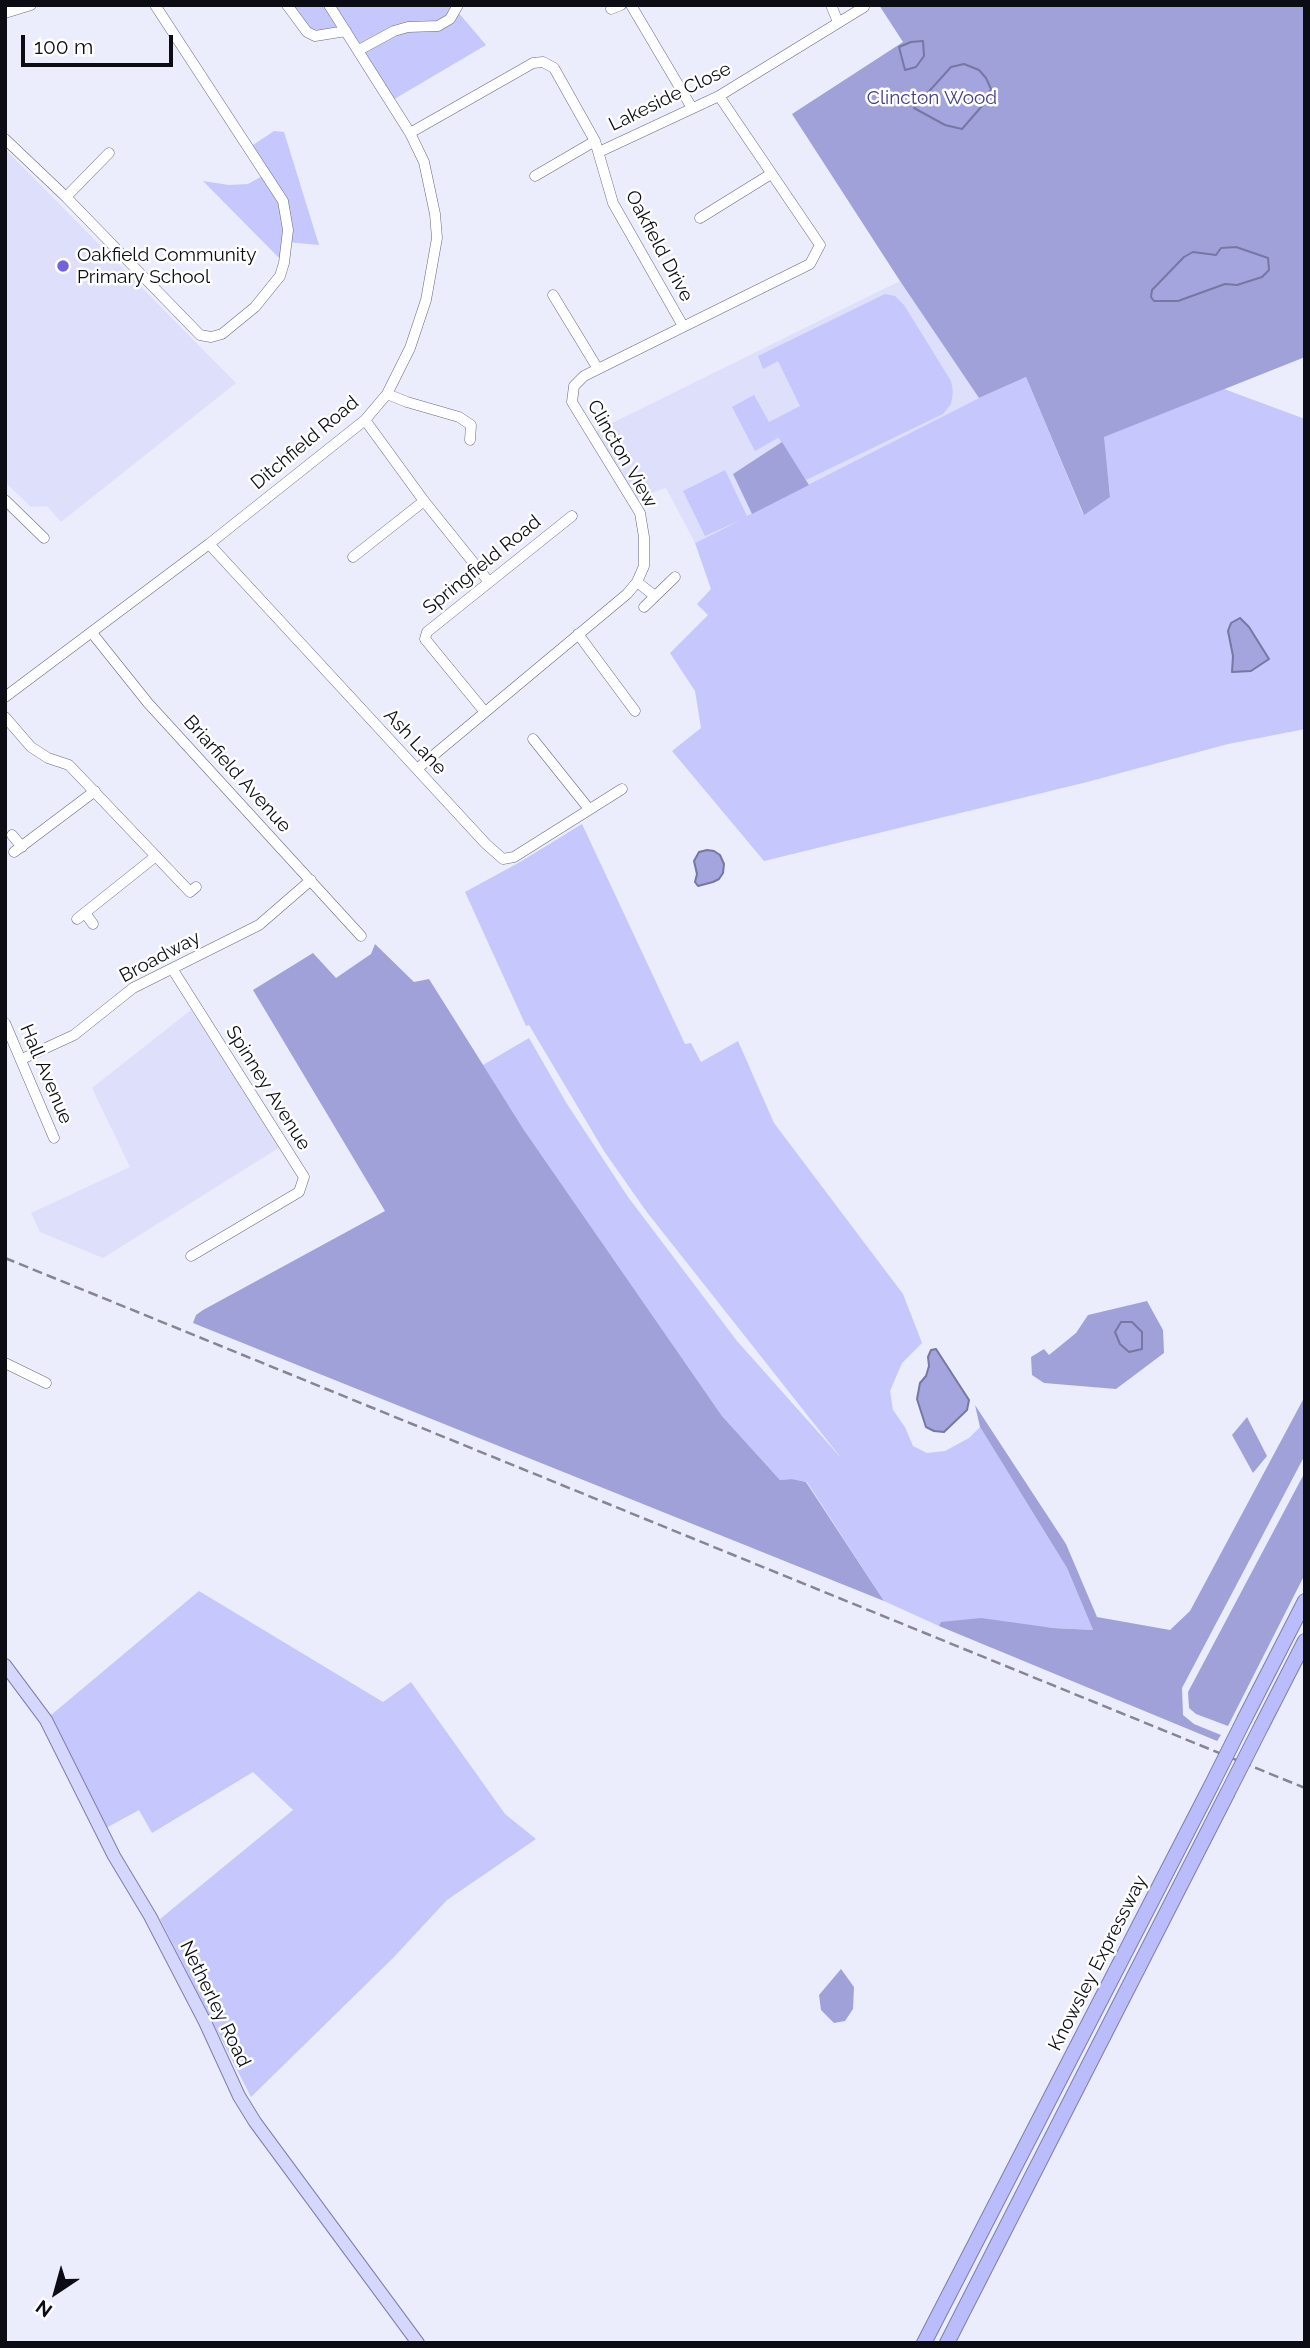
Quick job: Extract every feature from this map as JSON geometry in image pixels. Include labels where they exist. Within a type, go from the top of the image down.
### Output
[{"type":"highway","name":"Knowsley Expressway","points":[[925,2343],[1305,1601]]},
{"type":"highway","name":"Knowsley Expressway","points":[[947,2343],[1305,1641]]},
{"type":"main road","name":"Netherley Road","points":[[5,1665],[46,1720],[114,1856],[168,1950],[254,2122],[418,2343]]},
{"type":"street","points":[[5,13],[31,5]]},
{"type":"street","points":[[5,139],[200,335],[211,337],[222,334],[255,307],[280,276],[284,263],[288,230],[283,201],[155,5]]},
{"type":"street","points":[[287,5],[307,32],[315,36],[346,31]]},
{"type":"street","name":"Ditchfield Road","points":[[5,697],[209,544],[365,420],[387,394],[410,348],[426,300],[437,238],[424,162],[410,133],[329,5]]},
{"type":"street","points":[[359,50],[394,31],[408,27],[438,26],[450,19],[458,5]]},
{"type":"street","points":[[631,5],[692,108]]},
{"type":"street","points":[[831,5],[838,22]]},
{"type":"street","name":"Lakeside Close","points":[[597,147],[719,96],[864,7]]},
{"type":"street","name":"Oakfield Drive","points":[[410,133],[533,63],[543,62],[554,68],[597,147],[613,203],[683,326]]},
{"type":"street","name":"Clincton View","points":[[637,582],[644,566],[644,537],[639,513],[572,402],[574,386],[584,376],[810,264],[820,245],[719,96]]},
{"type":"street","points":[[535,176],[597,147]]},
{"type":"street","points":[[65,197],[109,153]]},
{"type":"street","points":[[700,218],[771,174]]},
{"type":"street","points":[[553,295],[598,369]]},
{"type":"street","points":[[387,394],[459,417],[471,425],[470,439]]},
{"type":"street","points":[[365,420],[424,502],[489,582]]},
{"type":"street","points":[[5,500],[44,538]]},
{"type":"street","points":[[353,557],[424,502]]},
{"type":"street","name":"Springfield Road","points":[[484,711],[425,639],[427,632],[572,516]]},
{"type":"street","name":"Ash Lane","points":[[209,544],[486,844],[503,859],[514,857],[622,789]]},
{"type":"street","points":[[644,607],[675,577]]},
{"type":"street","points":[[417,769],[627,594],[637,582],[655,596]]},
{"type":"street","name":"Briarfield Avenue","points":[[92,633],[148,703],[361,936]]},
{"type":"street","points":[[578,634],[635,711]]},
{"type":"street","points":[[5,717],[31,747],[48,758],[68,765],[190,892],[196,887]]},
{"type":"street","points":[[533,739],[589,810]]},
{"type":"street","points":[[12,835],[18,850],[95,791]]},
{"type":"street","points":[[93,925],[81,916],[156,856]]},
{"type":"street","name":"Broadway","points":[[22,1059],[74,1035],[133,988],[259,925],[311,880]]},
{"type":"street","name":"Spinney Avenue","points":[[173,970],[304,1178],[299,1192],[191,1256]]},
{"type":"street","name":"Hall Avenue","points":[[5,1023],[54,1139]]},
{"type":"street","points":[[5,1363],[46,1383]]},
{"type":"shaded area","points":[[287,5],[452,5],[486,45],[391,101],[346,32],[315,36]]},
{"type":"shaded area","points":[[923,41],[924,56],[916,67],[905,70],[899,47]]},
{"type":"shaded area","points":[[964,64],[979,70],[991,89],[982,106],[962,129],[945,125],[914,108],[951,67]]},
{"type":"shaded area","points":[[274,131],[284,132],[319,245],[287,242],[284,263],[203,181],[229,185],[248,184],[266,174],[250,147]]},
{"type":"shaded area","name":"Oakfield Community Primary School","points":[[5,149],[236,383],[61,522],[47,506],[31,507],[5,482]]},
{"type":"shaded area","points":[[1236,247],[1268,258],[1269,270],[1262,277],[1237,285],[1225,284],[1178,301],[1154,301],[1151,297],[1152,290],[1184,257],[1193,252],[1216,255],[1221,248]]},
{"type":"shaded area","points":[[900,281],[979,398],[809,485],[782,443],[733,474],[752,514],[695,543],[666,488],[637,498],[596,431]]},
{"type":"shaded area","points":[[885,294],[895,296],[904,305],[951,381],[951,404],[943,414],[806,480],[776,434],[778,438],[755,451],[732,407],[754,395],[769,422],[800,406],[778,361],[763,369],[758,356]]},
{"type":"shaded area","points":[[1026,377],[1083,514],[1110,496],[1103,437],[1224,389],[1305,419],[1305,729],[1228,744],[1087,782],[764,861],[672,751],[701,728],[695,691],[670,653],[708,615],[697,604],[711,589],[695,543],[741,520],[705,536],[683,491],[725,470],[747,516],[979,398]]},
{"type":"shaded area","points":[[1240,618],[1249,627],[1269,659],[1251,671],[1232,672],[1233,656],[1228,631],[1231,623]]},
{"type":"shaded area","points":[[582,824],[685,1044],[691,1043],[701,1062],[738,1041],[774,1123],[903,1294],[922,1343],[902,1363],[890,1391],[893,1410],[905,1427],[913,1446],[927,1453],[945,1451],[969,1438],[980,1427],[1067,1568],[1093,1630],[942,1622],[939,1626],[884,1601],[807,1482],[780,1480],[722,1416],[524,1130],[483,1065],[529,1038],[567,1104],[628,1197],[737,1341],[842,1459],[646,1211],[604,1151],[529,1025],[526,1026],[465,892]]},
{"type":"shaded area","points":[[707,850],[720,855],[724,864],[723,873],[719,879],[698,886],[695,882],[697,874],[694,861],[699,852]]},
{"type":"shaded area","points":[[191,1010],[280,1147],[103,1258],[40,1232],[31,1213],[130,1167],[92,1088]]},
{"type":"shaded area","points":[[1121,1322],[1132,1322],[1142,1332],[1142,1349],[1129,1352],[1120,1344],[1115,1332]]},
{"type":"shaded area","points":[[936,1349],[969,1400],[967,1410],[944,1432],[926,1427],[917,1399],[920,1383],[929,1366],[928,1357],[931,1350]]},
{"type":"shaded area","points":[[199,1591],[383,1702],[411,1682],[505,1814],[536,1839],[447,1900],[393,1958],[251,2097],[160,1919],[293,1810],[253,1772],[152,1833],[139,1810],[106,1828],[51,1715]]},
{"type":"green space","name":"Clincton Wood","points":[[879,5],[1305,5],[1305,357],[1104,437],[1110,497],[1084,515],[1026,377],[979,398],[792,114],[903,42]]},
{"type":"green space","points":[[782,442],[809,485],[752,514],[733,474]]},
{"type":"green space","points":[[375,944],[414,982],[429,979],[524,1130],[722,1416],[780,1480],[806,1482],[884,1601],[193,1323],[196,1315],[203,1310],[385,1211],[253,990],[313,953],[336,978],[371,954]]},
{"type":"green space","points":[[1147,1301],[1163,1330],[1164,1353],[1116,1389],[1044,1383],[1032,1375],[1031,1357],[1044,1349],[1049,1355],[1076,1333],[1088,1315]]},
{"type":"green space","points":[[1305,1396],[1305,1455],[1182,1688],[1183,1715],[1194,1724],[1221,1735],[1217,1741],[939,1626],[941,1622],[981,1618],[1053,1628],[1093,1630],[1067,1568],[980,1427],[975,1405],[1066,1544],[1097,1617],[1170,1630],[1190,1611]]},
{"type":"green space","points":[[1247,1417],[1267,1456],[1253,1473],[1232,1435]]},
{"type":"green space","points":[[1305,1472],[1305,1574],[1228,1726],[1196,1714],[1189,1708],[1188,1692]]},
{"type":"green space","points":[[841,1969],[854,1987],[853,2009],[845,2021],[834,2023],[821,2010],[819,1995]]},
{"type":"railway","points":[[5,1258],[1305,1788]]},
{"type":"place","name":"Oakfield Community Primary School","points":[[63,266]]}]
